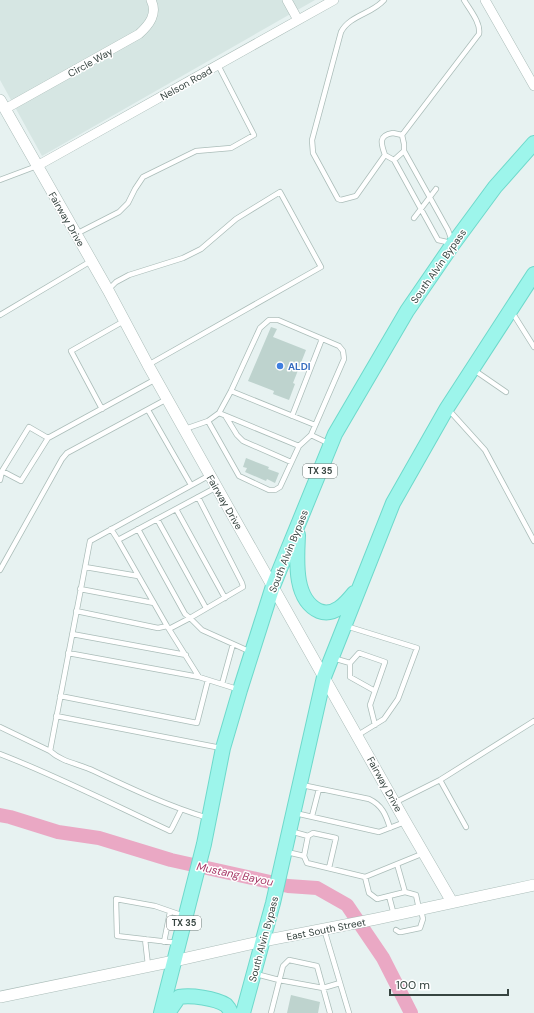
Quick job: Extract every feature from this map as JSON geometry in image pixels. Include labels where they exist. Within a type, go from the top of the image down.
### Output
[{"type":"main road","name":"South Alvin Bypass","points":[[161,1013],[174,961],[171,942],[185,917],[194,885],[204,844],[223,748],[251,652],[273,586],[331,444],[406,310],[495,187],[534,143]]},
{"type":"main road","name":"South Alvin Bypass","points":[[243,1013],[273,903],[324,677],[394,503],[447,408],[534,274]]},
{"type":"main road","points":[[299,523],[296,564],[301,591],[306,602],[312,608],[323,613],[333,612],[344,605],[360,586]]},
{"type":"main road","points":[[168,1013],[179,997],[189,995],[217,1001],[227,1006],[231,1013]]},
{"type":"street","name":"Circle Way","points":[[3,105],[139,34],[153,17],[153,5],[151,0]]},
{"type":"street","points":[[286,0],[298,20]]},
{"type":"street","name":"Nelson Road","points":[[38,166],[334,0]]},
{"type":"street","points":[[485,0],[534,86]]},
{"type":"street","name":"Fairway Drive","points":[[3,105],[108,290],[217,488],[452,902]]},
{"type":"street","name":"East South Street","points":[[0,997],[534,885]]},
{"type":"lane","points":[[384,0],[378,6],[350,21],[345,25],[341,32],[312,140],[312,147],[313,153],[338,198],[341,200],[356,196],[385,155]]},
{"type":"lane","points":[[453,244],[448,230],[404,150],[402,135],[479,34],[480,29],[478,24],[465,0]]},
{"type":"lane","points":[[76,234],[120,212],[128,204],[134,189],[143,177],[196,151],[231,148],[254,135],[218,65]]},
{"type":"lane","points":[[402,135],[393,133],[386,134],[382,139],[385,155],[394,160],[438,240],[453,244]]},
{"type":"lane","points":[[394,160],[404,150]]},
{"type":"lane","points":[[0,180],[38,166]]},
{"type":"lane","points":[[414,218],[436,189]]},
{"type":"lane","points":[[108,290],[116,282],[129,275],[183,258],[202,249],[236,219],[280,192],[321,267],[148,365]]},
{"type":"lane","points":[[0,314],[91,261]]},
{"type":"lane","points":[[510,309],[534,347]]},
{"type":"lane","points":[[184,429],[208,421],[219,414],[260,328],[269,320],[278,320],[339,346],[343,351],[344,358],[311,435],[299,446],[280,487],[275,490],[269,490],[239,476],[208,421]]},
{"type":"lane","points":[[102,409],[71,351],[124,321]]},
{"type":"lane","points":[[292,416],[322,339]]},
{"type":"lane","points":[[472,369],[506,392]]},
{"type":"lane","points":[[2,471],[21,481],[48,438],[156,379]]},
{"type":"lane","points":[[231,391],[315,425]]},
{"type":"lane","points":[[0,570],[62,459],[67,453],[167,399]]},
{"type":"lane","points":[[447,408],[485,450],[534,541]]},
{"type":"lane","points":[[148,410],[191,485]]},
{"type":"lane","points":[[219,414],[299,446]]},
{"type":"lane","points":[[226,416],[237,435],[243,441],[291,462]]},
{"type":"lane","points":[[0,480],[2,471],[29,427],[48,438]]},
{"type":"lane","points":[[311,435],[331,444]]},
{"type":"lane","points":[[50,751],[90,541],[210,475]]},
{"type":"lane","points":[[118,540],[217,488]]},
{"type":"lane","points":[[76,611],[158,628],[168,627],[190,618],[243,587],[198,498]]},
{"type":"lane","points":[[176,509],[225,598]]},
{"type":"lane","points":[[157,519],[206,608]]},
{"type":"lane","points":[[111,529],[199,677]]},
{"type":"lane","points":[[138,529],[185,614],[202,630],[251,652]]},
{"type":"lane","points":[[85,567],[138,576]]},
{"type":"lane","points":[[80,589],[154,603]]},
{"type":"lane","points":[[345,625],[417,648],[398,699],[384,719],[358,736]]},
{"type":"lane","points":[[72,634],[186,655]]},
{"type":"lane","points":[[222,684],[233,644]]},
{"type":"lane","points":[[68,653],[199,677],[240,690]]},
{"type":"lane","points":[[374,691],[350,677],[350,663],[359,653],[385,662],[370,705],[375,725]]},
{"type":"lane","points":[[332,658],[350,663]]},
{"type":"lane","points":[[60,696],[196,723],[208,680]]},
{"type":"lane","points":[[56,716],[223,748]]},
{"type":"lane","points":[[396,802],[440,780],[534,721]]},
{"type":"lane","points":[[0,726],[50,751],[55,756],[93,770],[181,810],[208,818]]},
{"type":"lane","points":[[0,754],[78,788],[170,831],[181,810]]},
{"type":"lane","points":[[440,780],[466,827]]},
{"type":"lane","points":[[300,784],[369,799],[376,802],[384,811],[390,828]]},
{"type":"lane","points":[[312,816],[319,788]]},
{"type":"lane","points":[[293,812],[379,832],[406,821]]},
{"type":"lane","points":[[289,831],[308,836],[313,833],[336,838],[330,868]]},
{"type":"lane","points":[[308,836],[304,856],[307,863],[365,876],[424,853]]},
{"type":"lane","points":[[284,852],[304,856]]},
{"type":"lane","points":[[397,864],[405,892]]},
{"type":"lane","points":[[365,876],[369,893],[377,899],[405,892],[416,895],[423,919],[420,928],[401,932],[396,930]]},
{"type":"lane","points":[[389,896],[394,915]]},
{"type":"lane","points":[[170,912],[171,942],[117,936],[116,899],[155,906],[185,917]]},
{"type":"lane","points":[[324,929],[349,1013]]},
{"type":"lane","points":[[144,939],[148,966]]},
{"type":"lane","points":[[271,1013],[283,966],[289,960],[317,966],[330,1013]]},
{"type":"lane","points":[[254,974],[323,988],[340,983]]},
{"type":"shaded area","points":[[0,0],[315,0],[42,156],[0,80]]},
{"type":"building","points":[[271,327],[277,329],[273,337],[306,350],[293,383],[295,384],[289,400],[273,394],[274,391],[248,381]]},
{"type":"building","points":[[246,458],[269,467],[268,469],[279,473],[275,483],[267,479],[266,481],[245,472],[247,468],[243,467]]},
{"type":"building","points":[[291,995],[320,1002],[318,1013],[287,1013]]},
{"type":"waterway","name":"Mustang Bayou","points":[[0,815],[58,832],[99,838],[171,860],[288,886],[317,888],[347,905],[383,958],[411,1013]]},
{"type":"place","name":"ALDI","points":[[280,366]]}]
